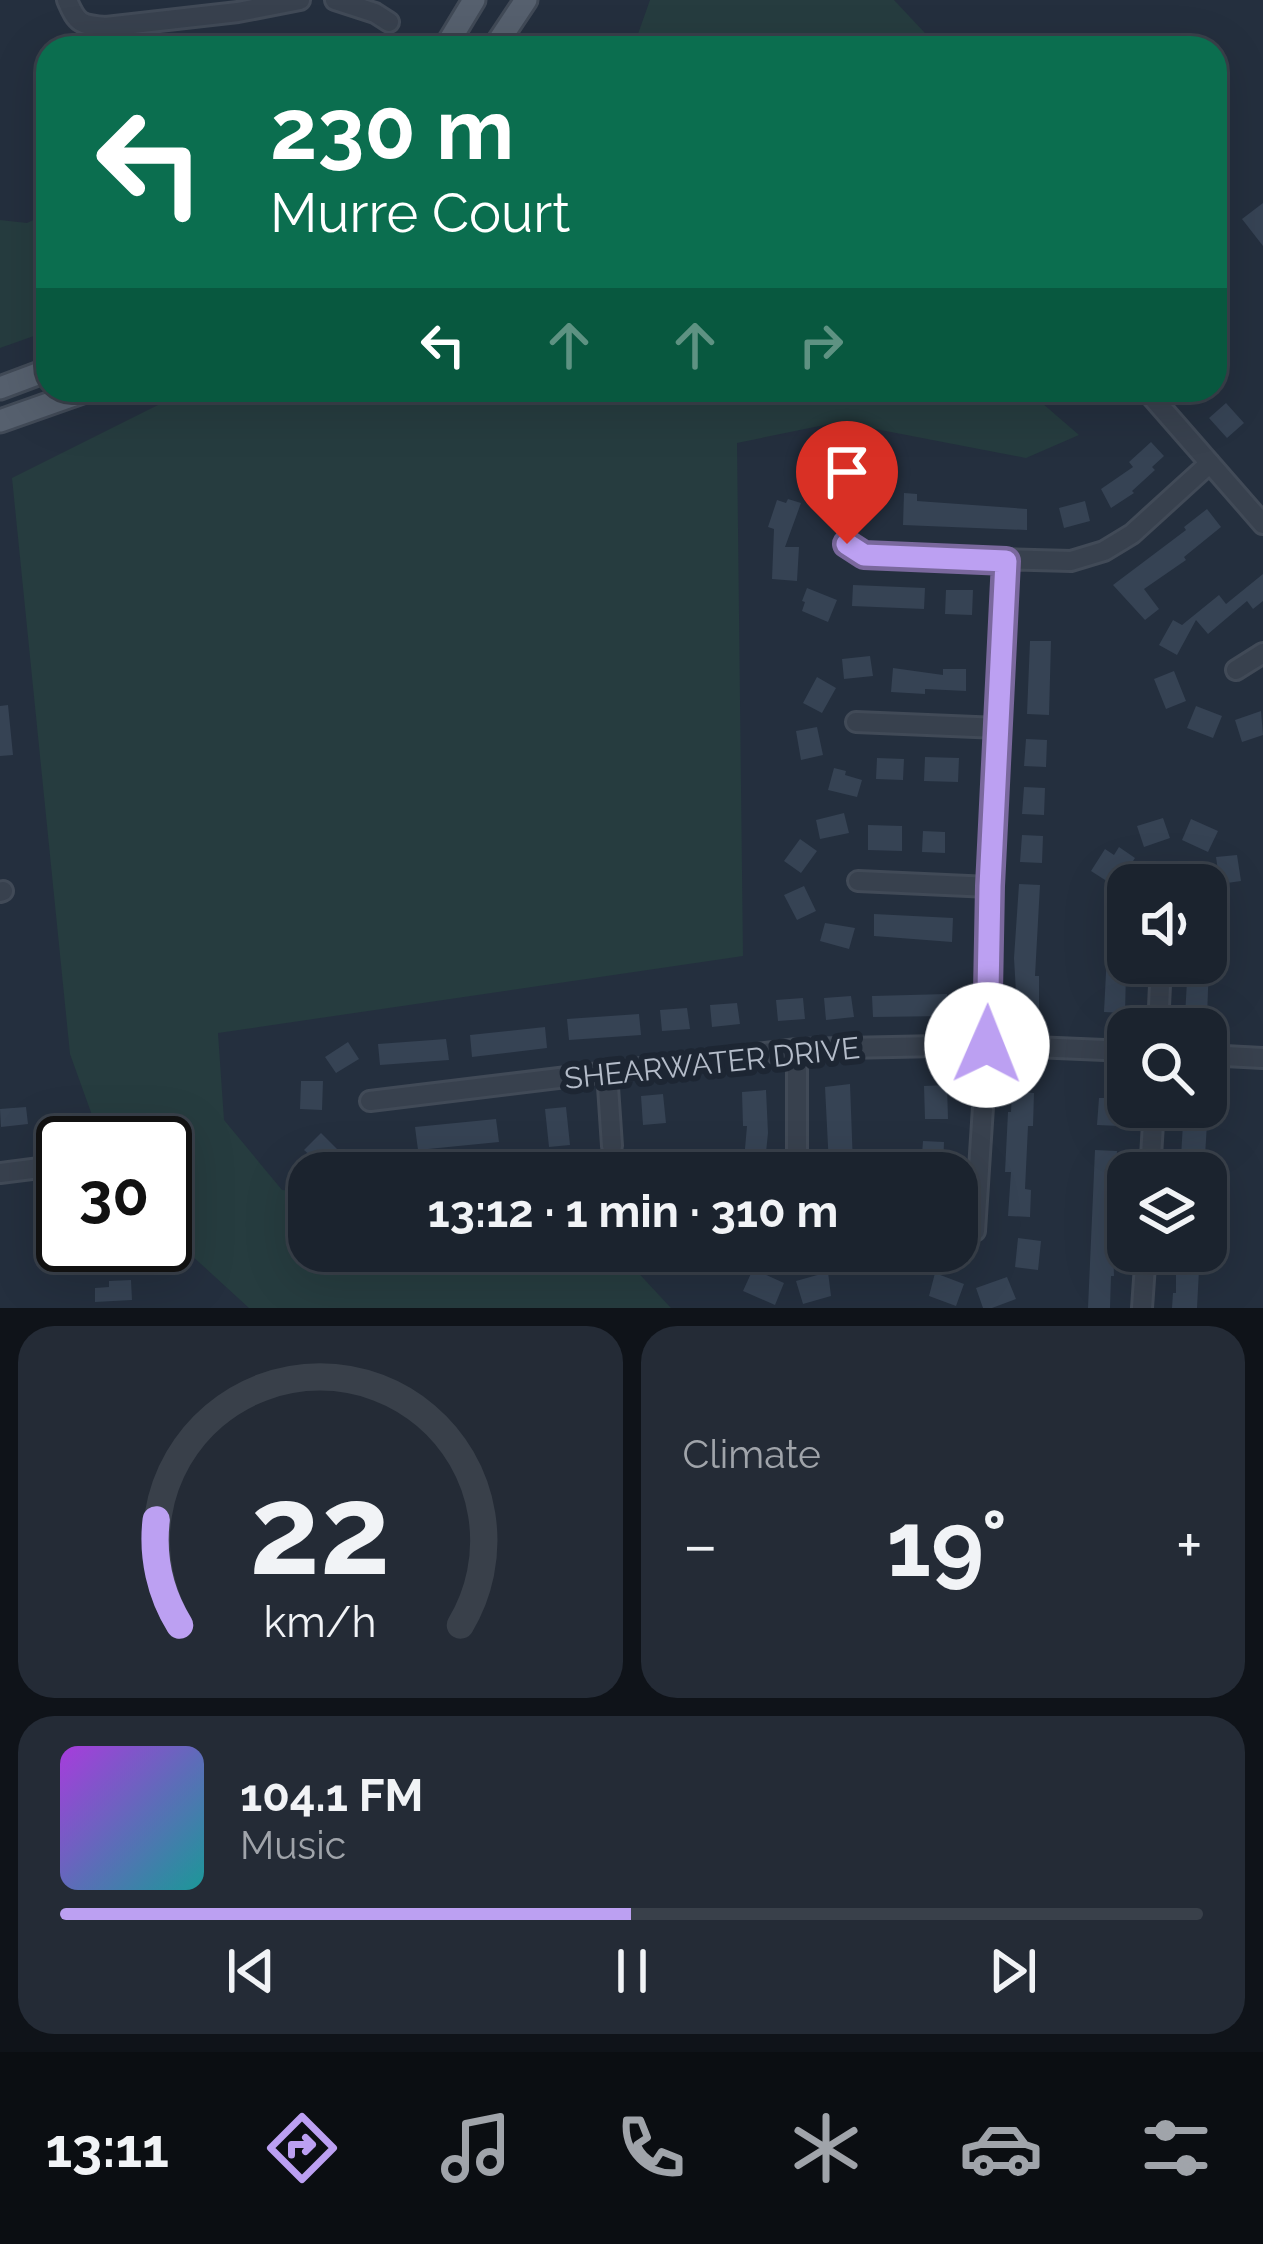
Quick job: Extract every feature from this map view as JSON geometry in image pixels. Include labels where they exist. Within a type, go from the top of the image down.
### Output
[{"type":"main road","points":[[453,36],[474,0]]},
{"type":"main road","points":[[502,36],[526,0]]},
{"type":"main road","points":[[0,388],[36,374]]},
{"type":"main road","points":[[0,421],[54,402]]},
{"type":"street","points":[[67,0],[78,22],[106,27],[300,0]]},
{"type":"street","points":[[335,0],[389,22]]},
{"type":"street","points":[[1157,402],[1263,524]]},
{"type":"street","points":[[847,544],[864,555],[1070,561],[1104,551],[1132,534],[1210,463]]},
{"type":"street","points":[[978,1185],[1006,561]]},
{"type":"street","points":[[1236,670],[1263,653]]},
{"type":"street","points":[[856,722],[999,728]]},
{"type":"street","points":[[858,881],[990,886]]},
{"type":"street","name":"SHEARWATER DRIVE","points":[[370,1101],[797,1049],[987,1045],[1107,1050]]},
{"type":"street","points":[[797,1049],[797,1152]]},
{"type":"street","points":[[1227,1056],[1263,1058]]},
{"type":"street","points":[[607,1072],[612,1145]]},
{"type":"street","points":[[0,1173],[36,1168]]},
{"type":"street","points":[[1142,1308],[1145,1272]]},
{"type":"green space","points":[[650,0],[894,0],[928,36],[637,36]]},
{"type":"green space","points":[[36,219],[36,335],[0,348],[0,220],[27,223]]},
{"type":"green space","points":[[164,402],[1041,402],[1079,435],[1026,458],[839,422],[737,443],[743,956],[218,1033],[224,1120],[282,1190],[288,1190],[288,1272],[638,1272],[671,1308],[249,1308],[192,1256],[192,1116],[92,1116],[70,1054],[12,478]]},
{"type":"building","points":[[1263,203],[1263,246],[1242,219]]},
{"type":"building","points":[[1226,403],[1244,423],[1227,438],[1209,418]]},
{"type":"building","points":[[1151,442],[1164,456],[1134,493],[1111,508],[1101,489],[1133,467],[1129,462]]},
{"type":"building","points":[[836,472],[841,493],[815,500],[809,479]]},
{"type":"building","points":[[860,477],[888,483],[883,505],[855,499]]},
{"type":"building","points":[[904,493],[917,494],[917,501],[1027,509],[1027,530],[903,525]]},
{"type":"building","points":[[788,499],[801,503],[785,547],[799,547],[797,581],[772,579],[774,529],[768,527],[777,500],[786,503]]},
{"type":"building","points":[[1085,501],[1090,521],[1064,528],[1059,508]]},
{"type":"building","points":[[1207,509],[1221,527],[1186,560],[1144,589],[1159,609],[1145,620],[1113,585]]},
{"type":"building","points":[[1263,574],[1263,601],[1253,609],[1247,601],[1208,634],[1196,620],[1177,655],[1159,645],[1173,620],[1182,625],[1219,595],[1226,604]]},
{"type":"building","points":[[853,585],[925,588],[924,609],[852,606]]},
{"type":"building","points":[[807,588],[837,600],[828,622],[802,611]]},
{"type":"building","points":[[946,590],[973,590],[972,615],[945,614]]},
{"type":"building","points":[[1030,641],[1051,641],[1049,715],[1027,714]]},
{"type":"building","points":[[870,656],[873,676],[844,679],[842,659]]},
{"type":"building","points":[[893,668],[943,675],[943,669],[966,669],[966,691],[891,692]]},
{"type":"building","points":[[1174,671],[1186,701],[1166,709],[1154,679]]},
{"type":"building","points":[[817,677],[836,688],[822,713],[803,703]]},
{"type":"building","points":[[8,705],[13,755],[0,756],[0,706]]},
{"type":"building","points":[[1196,706],[1222,716],[1213,738],[1187,728]]},
{"type":"building","points":[[1261,711],[1263,735],[1242,742],[1235,720]]},
{"type":"building","points":[[817,727],[823,755],[801,760],[796,731]]},
{"type":"building","points":[[1026,739],[1047,740],[1046,767],[1024,766]]},
{"type":"building","points":[[925,757],[959,758],[958,782],[924,781]]},
{"type":"building","points":[[877,758],[904,759],[903,780],[876,779]]},
{"type":"building","points":[[834,768],[862,780],[857,797],[828,790]]},
{"type":"building","points":[[1024,787],[1045,788],[1044,815],[1022,814]]},
{"type":"building","points":[[844,813],[849,833],[820,839],[816,820]]},
{"type":"building","points":[[1163,818],[1170,838],[1144,847],[1137,826]]},
{"type":"building","points":[[1191,819],[1218,831],[1208,852],[1182,840]]},
{"type":"building","points":[[868,825],[902,826],[902,851],[868,850]]},
{"type":"building","points":[[923,831],[945,832],[945,853],[922,852]]},
{"type":"building","points":[[1022,835],[1043,836],[1042,863],[1020,862]]},
{"type":"building","points":[[800,839],[817,851],[801,873],[784,861]]},
{"type":"building","points":[[1119,847],[1135,858],[1131,864],[1107,864],[1107,881],[1091,871],[1105,849],[1114,855]]},
{"type":"building","points":[[1237,855],[1241,881],[1227,883],[1227,864],[1217,864],[1216,857]]},
{"type":"building","points":[[1019,884],[1040,885],[1035,976],[1039,976],[1039,1010],[1017,1010],[1014,958]]},
{"type":"building","points":[[804,886],[816,911],[797,920],[784,895]]},
{"type":"building","points":[[874,914],[953,918],[952,942],[874,936]]},
{"type":"building","points":[[825,923],[855,928],[849,949],[820,941]]},
{"type":"building","points":[[1107,953],[1107,984],[1126,984],[1125,1008],[1104,1012]]},
{"type":"building","points":[[1187,984],[1208,984],[1207,1008],[1185,1008]]},
{"type":"building","points":[[947,994],[947,1016],[873,1017],[872,996]]},
{"type":"building","points":[[851,996],[854,1017],[826,1020],[824,998]]},
{"type":"building","points":[[803,998],[805,1019],[778,1021],[776,1000]]},
{"type":"building","points":[[737,1003],[740,1024],[712,1027],[710,1005]]},
{"type":"building","points":[[687,1008],[690,1029],[662,1031],[660,1010]]},
{"type":"building","points":[[639,1014],[641,1035],[569,1040],[567,1019]]},
{"type":"building","points":[[545,1027],[547,1048],[472,1057],[470,1035]]},
{"type":"building","points":[[446,1039],[449,1060],[380,1065],[378,1044]]},
{"type":"building","points":[[348,1042],[359,1059],[336,1073],[325,1057]]},
{"type":"building","points":[[301,1081],[323,1081],[322,1110],[300,1109]]},
{"type":"building","points":[[850,1084],[853,1152],[828,1152],[825,1087]]},
{"type":"building","points":[[947,1085],[948,1119],[925,1119],[924,1086]]},
{"type":"building","points":[[766,1090],[766,1152],[745,1152],[742,1092]]},
{"type":"building","points":[[1012,1091],[1034,1093],[1025,1189],[1031,1190],[1030,1217],[1008,1216],[1011,1172],[1005,1172]]},
{"type":"building","points":[[663,1094],[666,1123],[643,1125],[641,1096]]},
{"type":"building","points":[[1099,1098],[1107,1098],[1107,1125],[1097,1125]]},
{"type":"building","points":[[26,1107],[28,1124],[1,1127],[0,1109]]},
{"type":"building","points":[[566,1107],[570,1145],[549,1147],[545,1109]]},
{"type":"building","points":[[496,1119],[499,1142],[418,1150],[415,1127]]},
{"type":"building","points":[[1183,1128],[1207,1128],[1205,1152],[1181,1152]]},
{"type":"building","points":[[321,1133],[340,1152],[306,1152]]},
{"type":"building","points":[[923,1141],[944,1142],[944,1152],[922,1152]]},
{"type":"building","points":[[1095,1150],[1117,1151],[1107,1152],[1107,1272],[1114,1276],[1110,1308],[1088,1308]]},
{"type":"building","points":[[1018,1238],[1041,1241],[1038,1270],[1015,1267]]},
{"type":"building","points":[[752,1272],[784,1283],[775,1305],[743,1291]]},
{"type":"building","points":[[828,1272],[831,1296],[803,1304],[796,1281]]},
{"type":"building","points":[[1176,1272],[1199,1272],[1197,1308],[1172,1308]]},
{"type":"building","points":[[935,1273],[964,1284],[956,1306],[929,1296]]},
{"type":"building","points":[[1007,1277],[1016,1299],[983,1308],[976,1288]]},
{"type":"building","points":[[131,1280],[132,1300],[95,1302],[95,1288],[109,1287],[109,1281]]},
{"type":"route","points":[[847,544],[864,555],[1006,561],[987,1045]]}]
